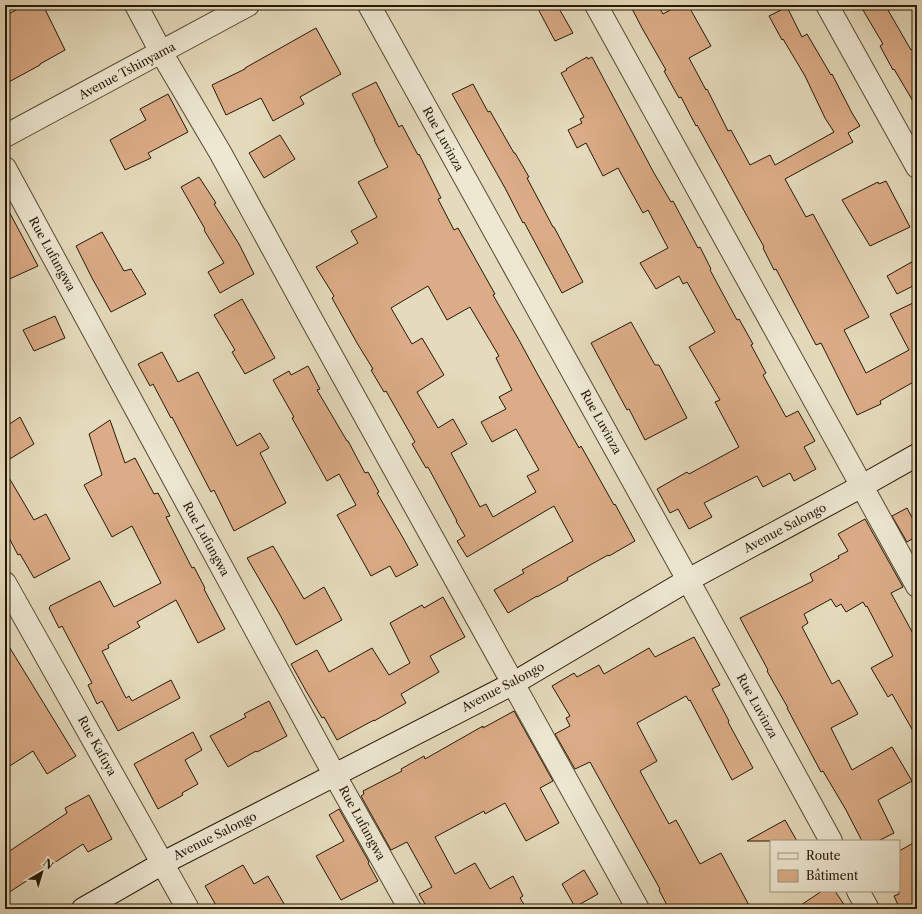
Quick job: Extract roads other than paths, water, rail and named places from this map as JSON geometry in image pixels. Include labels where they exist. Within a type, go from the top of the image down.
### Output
[{"type":"street","points":[[136,5],[161,52],[221,154],[638,909]]},
{"type":"street","name":"Avenue Tshinyama","points":[[5,136],[248,5]]},
{"type":"street","name":"Rue Luvinza","points":[[368,5],[688,580],[830,840]]},
{"type":"street","points":[[596,5],[917,586]]},
{"type":"street","points":[[827,5],[917,167]]},
{"type":"street","name":"Rue Lufungwa","points":[[5,168],[334,774],[410,909]]},
{"type":"street","name":"Avenue Salongo","points":[[83,909],[163,863],[514,683],[688,580],[917,455]]},
{"type":"street","name":"Rue Kafuya","points":[[5,583],[188,909]]},
{"type":"street","points":[[859,892],[868,909]]}]
